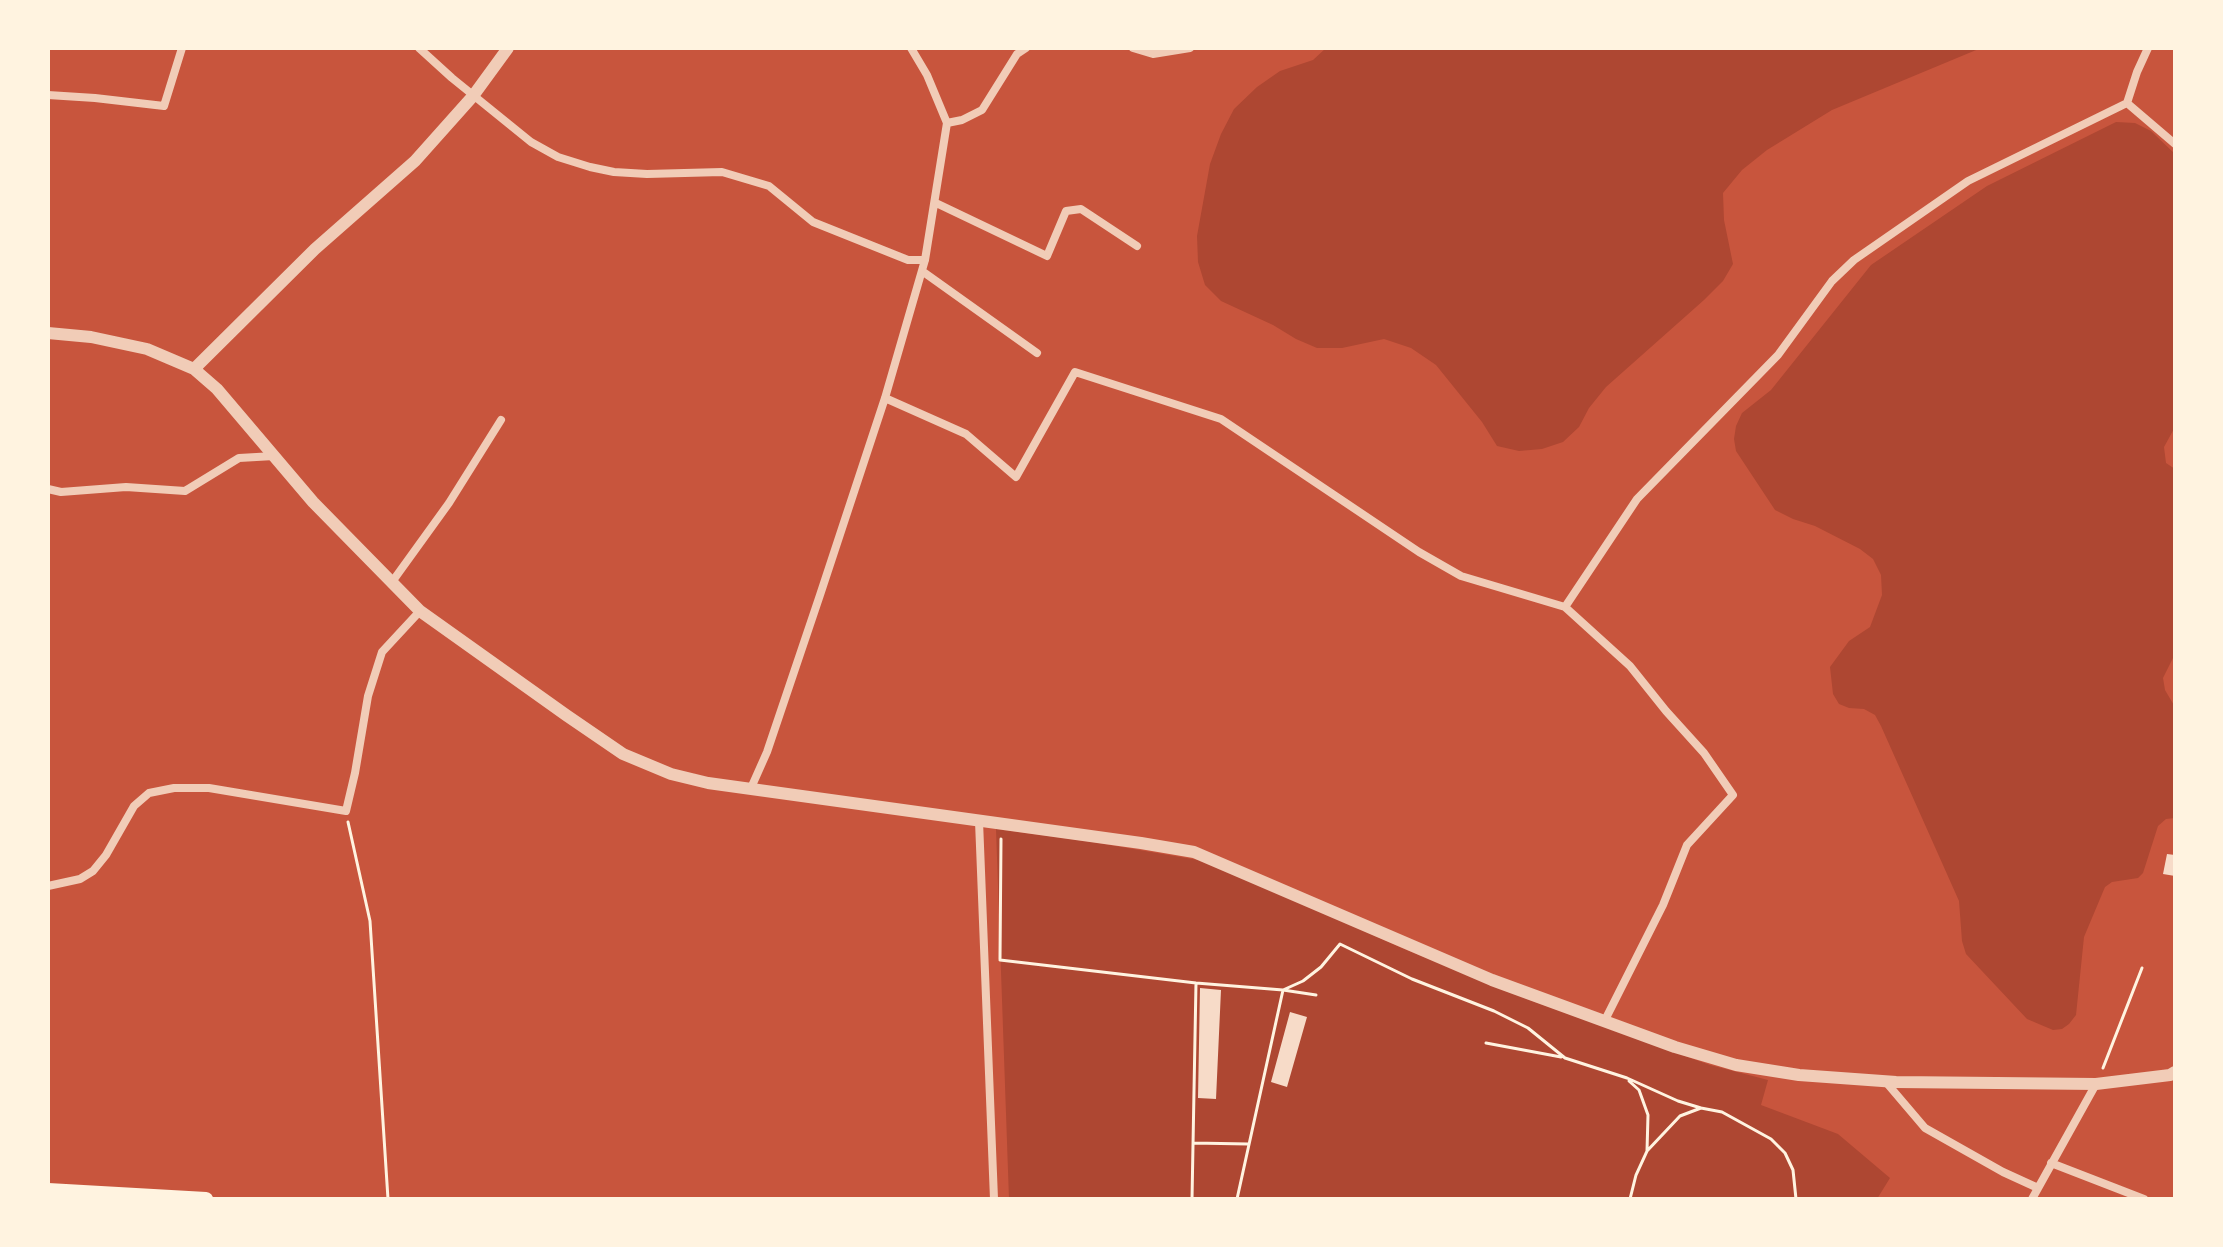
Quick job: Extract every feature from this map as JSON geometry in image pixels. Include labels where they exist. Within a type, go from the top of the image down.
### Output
[{"type":"main road","points":[[48,1190],[206,1199]]},
{"type":"street","points":[[48,95],[164,106],[182,48]]},
{"type":"street","points":[[419,48],[531,142],[558,157],[614,172],[722,172],[769,186],[813,222],[908,260],[925,260]]},
{"type":"street","points":[[194,369],[315,249],[415,161],[473,96],[508,48]]},
{"type":"street","points":[[751,788],[767,752],[885,398],[925,260],[947,123],[927,75],[911,48]]},
{"type":"street","points":[[947,123],[962,120],[982,110],[1017,54],[1026,48]]},
{"type":"street","points":[[1133,48],[1153,54],[1190,48]]},
{"type":"street","points":[[1565,607],[1637,499],[1778,355],[1832,281],[1854,260],[1968,181],[2127,103],[2148,48]]},
{"type":"street","points":[[2127,103],[2175,144]]},
{"type":"street","points":[[936,203],[1047,256],[1066,211],[1081,209],[1137,246]]},
{"type":"street","points":[[922,271],[1037,353]]},
{"type":"street","points":[[48,333],[91,337],[147,349],[194,369],[217,389],[313,502],[420,611],[623,754],[671,774],[708,783],[1194,852],[1465,969],[1604,1022],[1736,1065],[1799,1075],[1884,1081],[2096,1084],[2175,1072]]},
{"type":"street","points":[[885,398],[966,434],[1016,477],[1075,372],[1221,419],[1419,552],[1461,576],[1565,607],[1630,666],[1704,753],[1733,795],[1687,845],[1663,905],[1604,1022]]},
{"type":"street","points":[[392,582],[449,503],[501,420]]},
{"type":"street","points":[[48,489],[61,492],[126,487],[185,491],[239,458],[274,456]]},
{"type":"street","points":[[48,886],[80,879],[93,871],[106,855],[134,806],[149,793],[174,788],[209,788],[346,811],[368,696],[382,652],[420,611]]},
{"type":"street","points":[[979,821],[994,1199]]},
{"type":"street","points":[[1884,1081],[1925,1128],[2038,1188]]},
{"type":"street","points":[[2032,1199],[2096,1084]]},
{"type":"street","points":[[2051,1163],[2144,1199]]},
{"type":"path","points":[[346,811],[370,921],[388,1199]]},
{"type":"path","points":[[1001,839],[1000,960],[1316,995]]},
{"type":"path","points":[[1283,990],[1303,981],[1321,967],[1340,944],[1412,979],[1494,1011],[1528,1028],[1565,1058]]},
{"type":"path","points":[[2096,1084],[2142,968]]},
{"type":"path","points":[[1192,1199],[1196,983]]},
{"type":"path","points":[[1237,1199],[1283,990]]},
{"type":"path","points":[[1486,1043],[1565,1058],[1627,1078],[1678,1101],[1722,1112],[1771,1139],[1785,1153],[1793,1170],[1796,1199]]},
{"type":"path","points":[[1627,1078],[1639,1090],[1648,1115],[1647,1151]]},
{"type":"path","points":[[1630,1199],[1647,1151],[1680,1116],[1701,1108]]},
{"type":"path","points":[[1193,1143],[1248,1144]]},
{"type":"shaded area","points":[[1326,48],[1981,48],[1832,110],[1767,150],[1742,170],[1723,193],[1724,220],[1733,264],[1723,281],[1606,387],[1579,427],[1563,442],[1542,449],[1519,451],[1497,446],[1482,422],[1436,365],[1411,348],[1384,339],[1342,348],[1317,348],[1221,301],[1205,285],[1198,262],[1197,236],[1210,164],[1221,134],[1234,109],[1257,87],[1280,71],[1313,60]]},
{"type":"shaded area","points":[[2116,122],[2135,123],[2151,131],[2175,154],[2175,427],[2164,447],[2166,463],[2175,469],[2175,654],[2163,678],[2165,690],[2175,707],[2175,818],[2166,819],[2158,826],[2143,873],[2138,878],[2112,882],[2105,887],[2084,937],[2076,1015],[2062,1029],[2053,1030],[2027,1019],[1966,954],[1959,901],[1881,726],[1875,715],[1864,709],[1839,704],[1833,694],[1830,667],[1849,641],[1870,627],[1882,595],[1881,575],[1873,559],[1815,526],[1775,510],[1736,451],[1734,439],[1742,413],[1771,390],[1871,265],[1987,186]]},
{"type":"shaded area","points":[[996,829],[1210,862],[1402,948],[1527,999],[1710,1065],[1768,1080],[1761,1105],[1838,1134],[1890,1178],[1877,1199],[1009,1199]]},
{"type":"building","points":[[2167,854],[2175,855],[2175,876],[2163,874]]},
{"type":"building","points":[[1200,988],[1221,990],[1216,1099],[1198,1098]]},
{"type":"building","points":[[1290,1012],[1307,1017],[1287,1087],[1271,1082]]}]
